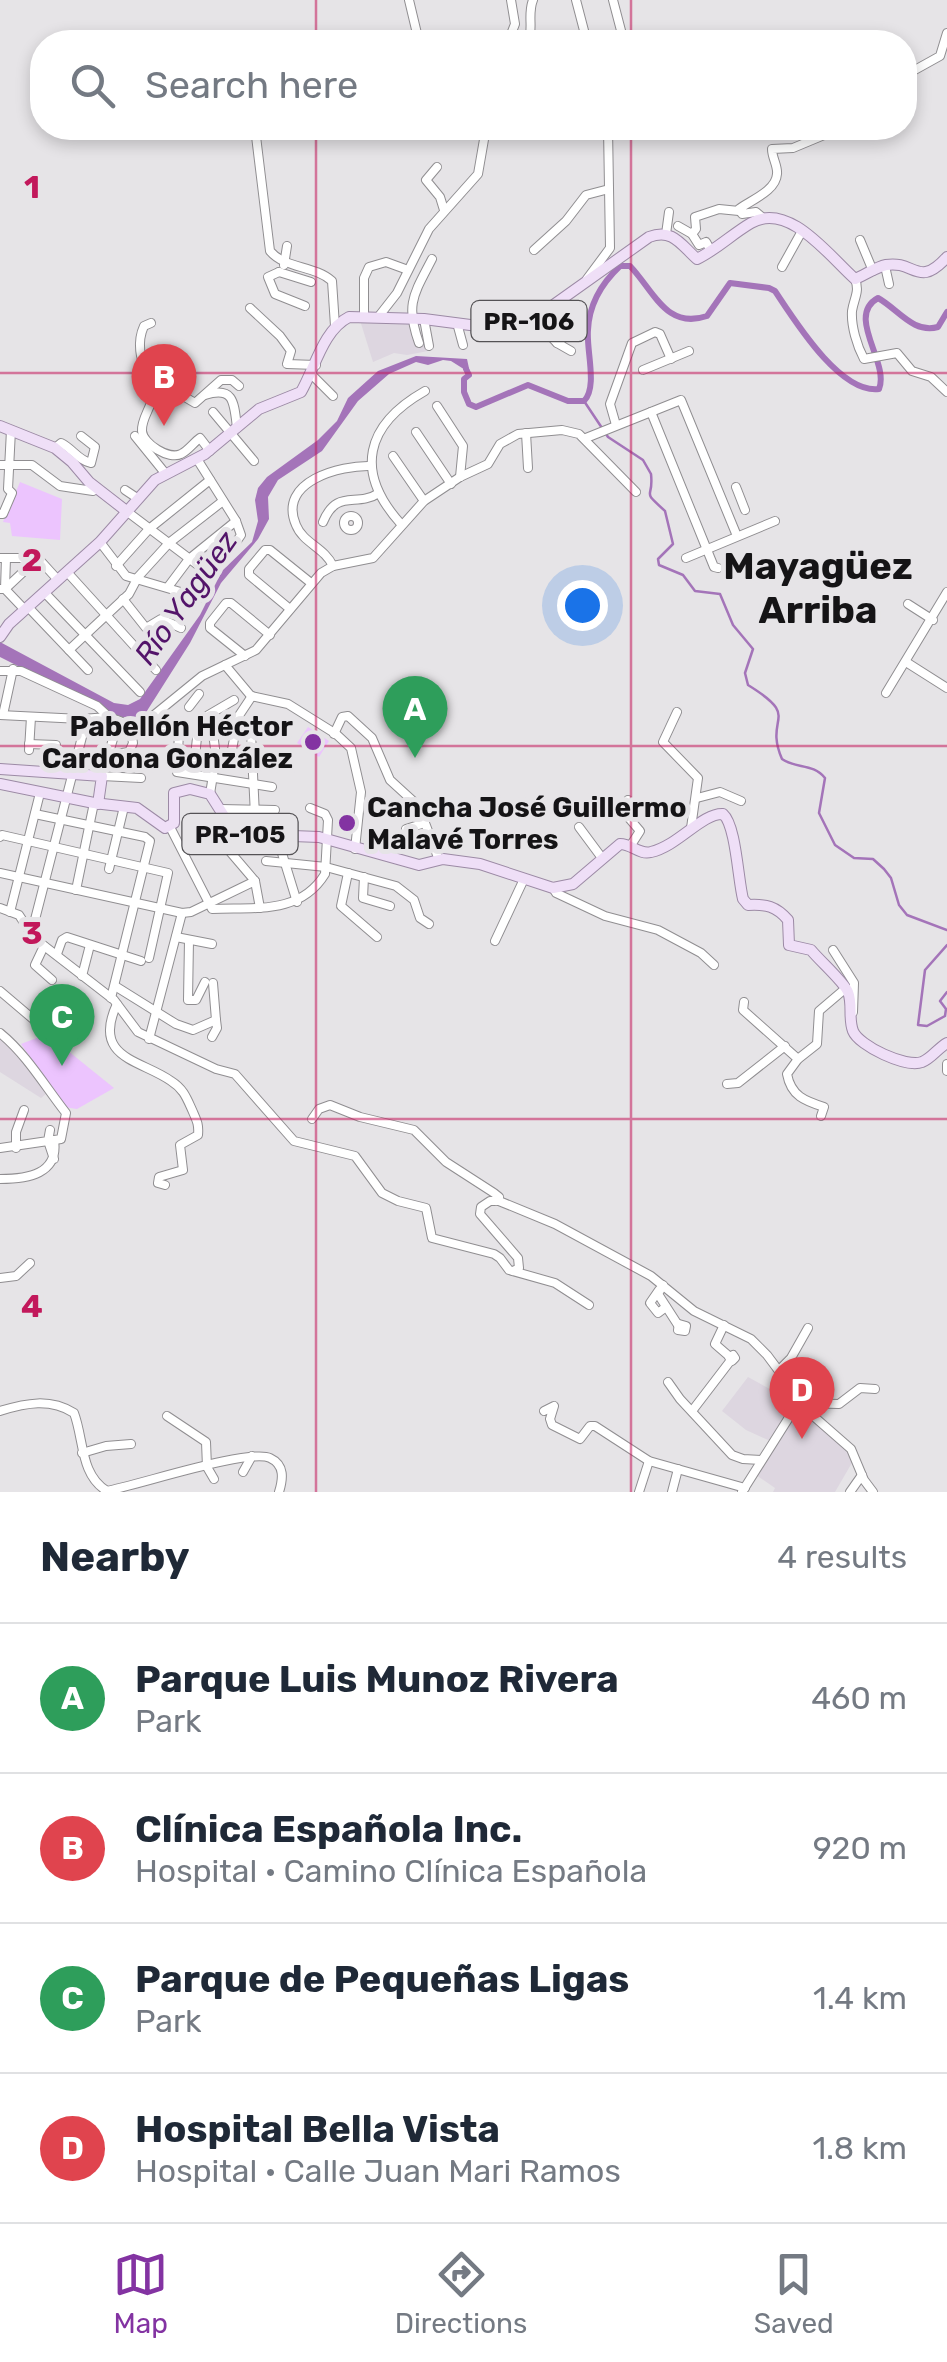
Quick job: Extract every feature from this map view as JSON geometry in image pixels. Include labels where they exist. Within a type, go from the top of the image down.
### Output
[{"type":"main road","points":[[666,234],[677,238],[697,259],[762,217],[779,217],[802,231],[855,279],[885,266],[926,273],[947,257]]},
{"type":"main road","name":"PR-106","points":[[335,326],[349,316],[364,315],[501,329],[534,318],[649,237],[666,234]]},
{"type":"main road","points":[[6,428],[55,448],[85,486],[124,500],[165,473],[210,451],[260,410],[298,396],[335,326]]},
{"type":"main road","points":[[96,491],[122,512]]},
{"type":"main road","points":[[2,635],[62,576],[73,560],[100,542],[134,494]]},
{"type":"main road","points":[[0,770],[102,776],[96,804]]},
{"type":"main road","name":"PR-105","points":[[0,784],[96,804],[136,808],[162,827],[170,827],[174,822],[174,793],[190,788],[210,794],[236,832],[327,839],[419,865],[438,860],[485,865],[553,888]]},
{"type":"main road","points":[[553,888],[573,884],[620,844],[649,853],[678,842],[714,814],[724,814],[729,818],[745,901],[748,905],[765,904],[777,909],[788,920],[791,947],[811,950],[846,988],[852,1029],[866,1048],[909,1062],[922,1062],[947,1043]]},
{"type":"street","points":[[408,0],[415,30]]},
{"type":"street","points":[[510,0],[513,30]]},
{"type":"street","points":[[530,30],[528,14],[533,0]]},
{"type":"street","points":[[576,0],[584,30]]},
{"type":"street","points":[[613,0],[621,30]]},
{"type":"street","points":[[917,69],[940,56],[947,34]]},
{"type":"street","points":[[256,140],[268,246],[274,256],[332,280],[335,326]]},
{"type":"street","points":[[379,316],[389,306],[430,228],[478,174],[484,140]]},
{"type":"street","points":[[587,279],[610,248],[608,140]]},
{"type":"street","points":[[739,212],[772,187],[778,170],[772,149],[793,148],[812,140]]},
{"type":"street","points":[[437,167],[426,180],[444,210]]},
{"type":"street","points":[[584,181],[590,193]]},
{"type":"street","points":[[534,250],[590,193],[610,189]]},
{"type":"street","points":[[692,234],[696,217],[719,210],[744,215],[756,212],[762,217]]},
{"type":"street","points":[[666,234],[669,212]]},
{"type":"street","points":[[678,226],[700,244],[706,242],[711,251]]},
{"type":"street","points":[[782,267],[802,231]]},
{"type":"street","points":[[860,240],[873,271]]},
{"type":"street","points":[[287,246],[286,262],[279,272],[268,277],[275,294],[305,306]]},
{"type":"street","points":[[415,256],[430,262],[412,295],[410,318],[424,344],[424,319]]},
{"type":"street","points":[[364,315],[364,278],[369,267],[386,262],[408,270]]},
{"type":"street","points":[[885,266],[889,284]]},
{"type":"street","points":[[279,272],[310,282]]},
{"type":"street","points":[[855,279],[859,289],[852,310],[853,322],[862,356],[900,354],[912,370],[933,378],[947,392]]},
{"type":"street","points":[[250,308],[291,350],[286,364],[314,370],[334,396]]},
{"type":"street","points":[[547,332],[581,308]]},
{"type":"street","points":[[534,318],[556,343],[571,351]]},
{"type":"street","points":[[456,322],[466,343]]},
{"type":"street","points":[[151,323],[144,326],[140,335],[142,370],[152,399],[142,426],[143,436],[169,454],[180,455],[200,438],[210,451]]},
{"type":"street","points":[[556,343],[578,327]]},
{"type":"street","points":[[608,428],[610,404],[632,344],[656,332],[672,359]]},
{"type":"street","points":[[643,370],[688,351]]},
{"type":"street","points":[[178,393],[194,402],[221,380],[239,386]]},
{"type":"street","points":[[402,524],[379,494],[371,466],[374,448],[384,424],[401,405],[425,391]]},
{"type":"street","points":[[205,395],[226,392],[232,400],[234,431]]},
{"type":"street","points":[[586,438],[681,400],[737,536]]},
{"type":"street","points":[[437,406],[463,446],[460,477]]},
{"type":"street","points":[[213,412],[234,431],[254,461]]},
{"type":"street","points":[[651,412],[659,439],[714,567],[718,568]]},
{"type":"street","points":[[2,514],[12,494],[4,489],[6,428]]},
{"type":"street","points":[[143,724],[202,676],[256,650],[311,583],[333,566],[373,558],[424,502],[460,477],[488,464],[504,440],[526,432],[569,430],[586,438],[636,492]]},
{"type":"street","points":[[416,432],[450,484]]},
{"type":"street","points":[[526,432],[528,468]]},
{"type":"street","points":[[55,448],[61,443],[90,463],[95,447],[81,436]]},
{"type":"street","points":[[135,436],[165,473]]},
{"type":"street","points":[[392,456],[424,502]]},
{"type":"street","points":[[196,458],[241,536],[222,557]]},
{"type":"street","points":[[5,465],[32,465],[60,486],[96,491]]},
{"type":"street","points":[[333,566],[326,554],[298,529],[295,503],[304,488],[322,473],[342,467],[371,466]]},
{"type":"street","points":[[116,566],[150,529],[210,480]]},
{"type":"street","points":[[725,507],[744,505],[736,487]]},
{"type":"street","points":[[323,522],[334,505],[379,494]]},
{"type":"street","points":[[352,516],[353,498]]},
{"type":"street","points":[[69,650],[122,600],[169,543],[223,501]]},
{"type":"street","points":[[122,512],[212,574]]},
{"type":"street","points":[[686,558],[775,521]]},
{"type":"street","points":[[168,587],[189,559],[236,522]]},
{"type":"street","points":[[100,542],[126,576],[201,598]]},
{"type":"street","points":[[290,608],[249,576],[249,569],[265,550],[270,550],[311,583]]},
{"type":"street","points":[[3,589],[3,558],[38,558],[105,615],[156,670]]},
{"type":"street","points":[[3,589],[38,558]]},
{"type":"street","points":[[3,589],[88,670]]},
{"type":"street","points":[[44,592],[140,692]]},
{"type":"street","points":[[886,693],[947,592]]},
{"type":"street","points":[[122,600],[146,628],[161,618],[180,628]]},
{"type":"street","points":[[242,657],[210,628],[226,603],[270,635]]},
{"type":"street","points":[[908,604],[933,620]]},
{"type":"street","points":[[235,676],[242,657]]},
{"type":"street","points":[[906,662],[947,688]]},
{"type":"street","points":[[225,664],[252,696],[282,701],[341,738],[355,754],[361,792],[355,849]]},
{"type":"street","points":[[0,671],[13,669],[130,725],[143,724],[179,733],[212,726],[252,735],[256,836]]},
{"type":"street","points":[[13,669],[4,693],[2,715],[109,717]]},
{"type":"street","points":[[186,690],[194,700]]},
{"type":"street","points":[[252,696],[239,714],[234,730],[233,757],[276,764]]},
{"type":"street","points":[[192,774],[205,717],[234,700]]},
{"type":"street","points":[[676,712],[662,742],[697,774],[691,832]]},
{"type":"street","points":[[341,738],[339,722],[348,716],[372,738],[390,780],[413,801],[426,823],[438,860]]},
{"type":"street","points":[[31,717],[29,747],[56,745]]},
{"type":"street","points":[[108,755],[129,752],[133,743],[130,725]]},
{"type":"street","points":[[210,794],[216,756],[212,726]]},
{"type":"street","points":[[31,935],[82,733]]},
{"type":"street","points":[[179,733],[177,772],[272,788]]},
{"type":"street","points":[[113,739],[102,776],[141,778]]},
{"type":"street","points":[[381,791],[390,780]]},
{"type":"street","points":[[10,912],[40,792]]},
{"type":"street","points":[[697,798],[720,792],[741,800]]},
{"type":"street","points":[[628,800],[628,817],[640,831],[631,845]]},
{"type":"street","points":[[76,890],[96,804]]},
{"type":"street","points":[[221,808],[275,810]]},
{"type":"street","points":[[210,906],[260,908],[296,902],[320,882],[326,866],[327,817],[310,808]]},
{"type":"street","points":[[110,864],[124,811]]},
{"type":"street","points":[[35,814],[148,838],[151,842],[116,986],[112,1018],[117,1050],[127,1060],[180,1088],[199,1126],[198,1134],[180,1144],[183,1170],[159,1177],[158,1183],[166,1185]]},
{"type":"street","points":[[406,829],[426,823]]},
{"type":"street","points":[[170,827],[210,906]]},
{"type":"street","points":[[579,827],[602,858]]},
{"type":"street","points":[[1,836],[83,853],[110,864],[146,867],[169,876],[145,959],[66,937],[57,954]]},
{"type":"street","points":[[277,837],[296,902]]},
{"type":"street","points":[[220,840],[254,881],[260,908]]},
{"type":"street","points":[[266,861],[326,866],[398,887],[417,904],[420,918],[429,924]]},
{"type":"street","points":[[0,873],[182,914],[210,906],[254,881]]},
{"type":"street","points":[[348,873],[341,906],[377,937]]},
{"type":"street","points":[[364,877],[362,896],[390,906]]},
{"type":"street","points":[[495,941],[524,879]]},
{"type":"street","points":[[103,896],[106,882]]},
{"type":"street","points":[[553,888],[590,910],[658,930],[701,953],[714,965]]},
{"type":"street","points":[[0,908],[18,915],[31,935],[114,1001],[134,1028],[149,1039],[235,1074],[294,1141],[355,1156],[387,1196],[426,1208],[432,1238],[494,1254],[513,1271],[555,1284],[590,1305]]},
{"type":"street","points":[[149,1039],[182,914]]},
{"type":"street","points":[[176,937],[207,943]]},
{"type":"street","points":[[189,940],[187,999],[196,1000],[209,982],[218,1028],[212,1037]]},
{"type":"street","points":[[82,976],[90,945]]},
{"type":"street","points":[[44,946],[35,964],[52,980]]},
{"type":"street","points":[[833,950],[854,983],[856,1004],[850,1016]]},
{"type":"street","points":[[116,986],[191,1030],[216,1020]]},
{"type":"street","points":[[821,1116],[824,1107],[802,1100],[789,1084],[787,1074],[798,1058],[816,1044],[820,1011],[846,988]]},
{"type":"street","points":[[0,991],[33,1020]]},
{"type":"street","points":[[744,1002],[744,1010],[798,1058]]},
{"type":"street","points":[[0,1033],[24,1054],[65,1111],[60,1139],[0,1148]]},
{"type":"street","points":[[727,1084],[738,1083],[785,1046]]},
{"type":"street","points":[[947,1064],[947,1071]]},
{"type":"street","points":[[312,1120],[319,1108],[330,1104],[360,1117],[409,1128],[446,1162],[499,1197],[496,1200]]},
{"type":"street","points":[[16,1148],[16,1132],[24,1110]]},
{"type":"street","points":[[0,1179],[38,1173],[50,1166],[54,1158],[50,1130]]},
{"type":"street","points":[[513,1271],[520,1266],[518,1258],[480,1214],[484,1204],[496,1200],[555,1224],[751,1340],[801,1402],[851,1449],[873,1492]]},
{"type":"street","points":[[0,1278],[16,1276],[30,1264]]},
{"type":"street","points":[[660,1288],[678,1325]]},
{"type":"street","points":[[692,1411],[730,1358],[716,1344],[724,1325]]},
{"type":"street","points":[[778,1370],[792,1358],[808,1328]]},
{"type":"street","points":[[668,1382],[736,1458],[762,1460]]},
{"type":"street","points":[[801,1402],[839,1404],[860,1388],[875,1388]]},
{"type":"street","points":[[0,1411],[34,1402],[65,1408],[77,1418],[82,1453],[91,1475],[108,1491],[135,1486],[180,1469],[263,1456],[277,1462],[283,1475],[279,1492]]},
{"type":"street","points":[[544,1411],[554,1406],[552,1425],[580,1440],[590,1426],[596,1426],[648,1461],[743,1491],[801,1402]]},
{"type":"street","points":[[167,1416],[206,1442],[206,1467],[214,1478]]},
{"type":"street","points":[[82,1453],[131,1444]]},
{"type":"street","points":[[242,1472],[252,1456]]},
{"type":"street","points":[[639,1492],[648,1461]]},
{"type":"street","points":[[672,1492],[678,1469]]},
{"type":"street","points":[[850,1492],[862,1475]]},
{"type":"shaded area","points":[[359,317],[418,321],[418,331],[425,334],[428,351],[394,353],[373,362]]},
{"type":"shaded area","points":[[416,356],[467,359],[470,373],[443,360],[428,365],[416,362],[389,374],[358,401],[322,451],[278,480],[268,497],[269,519],[258,539],[221,583],[190,643],[145,714],[119,717],[0,657],[0,642],[114,703],[128,705],[140,699],[200,615],[222,571],[252,542],[258,521],[258,488],[318,440],[337,421],[348,398],[378,371]]},
{"type":"shaded area","points":[[20,482],[62,499],[60,540],[12,536],[10,523],[3,522]]},
{"type":"shaded area","name":"Pabellón Héctor Cardona González","points":[[308,727],[329,741],[319,757],[297,743]]},
{"type":"shaded area","points":[[47,1034],[114,1088],[77,1109],[64,1107],[21,1044]]},
{"type":"shaded area","points":[[0,1036],[27,1063],[47,1093],[41,1098],[0,1072]]},
{"type":"shaded area","points":[[748,1377],[801,1406],[851,1453],[853,1461],[835,1492],[773,1492],[775,1488],[756,1475],[777,1444],[746,1430],[722,1411]]},
{"type":"waterway","name":"Río Yagüez","points":[[466,369],[469,375],[464,379],[464,392],[469,404],[476,407],[528,385],[568,401],[584,401],[590,387],[591,312],[602,287],[620,266],[630,266],[662,306],[681,318],[707,316],[730,283],[769,288],[834,368],[864,387],[879,389],[881,378],[867,328],[869,306],[878,298],[913,324],[929,328],[938,327],[947,312]]},
{"type":"waterway","points":[[584,401],[608,437],[643,460],[651,474],[650,496],[665,511],[673,544],[658,559],[659,565],[683,575],[695,591],[720,594],[733,625],[753,649],[745,673],[748,685],[778,712],[776,734],[782,759],[815,770],[825,778],[819,813],[835,845],[854,858],[873,859],[884,869],[907,915],[947,930]]},
{"type":"waterway","points":[[947,945],[925,970],[918,1025],[927,1026],[945,1016],[946,1009],[940,1001],[947,992]]},
{"type":"place","name":"Clínica Española Inc.","points":[[164,426]]},
{"type":"place","name":"Pabellón Héctor Cardona González","points":[[313,742]]},
{"type":"place","name":"Parque Luis Munoz Rivera","points":[[415,758]]},
{"type":"place","name":"Cancha José Guillermo Malavé Torres","points":[[347,823]]},
{"type":"place","name":"Parque de Pequeñas Ligas","points":[[62,1066]]},
{"type":"place","name":"Hospital Bella Vista","points":[[802,1439]]},
{"type":"district","name":"Mayagüez Arriba","points":[[818,588]]}]
